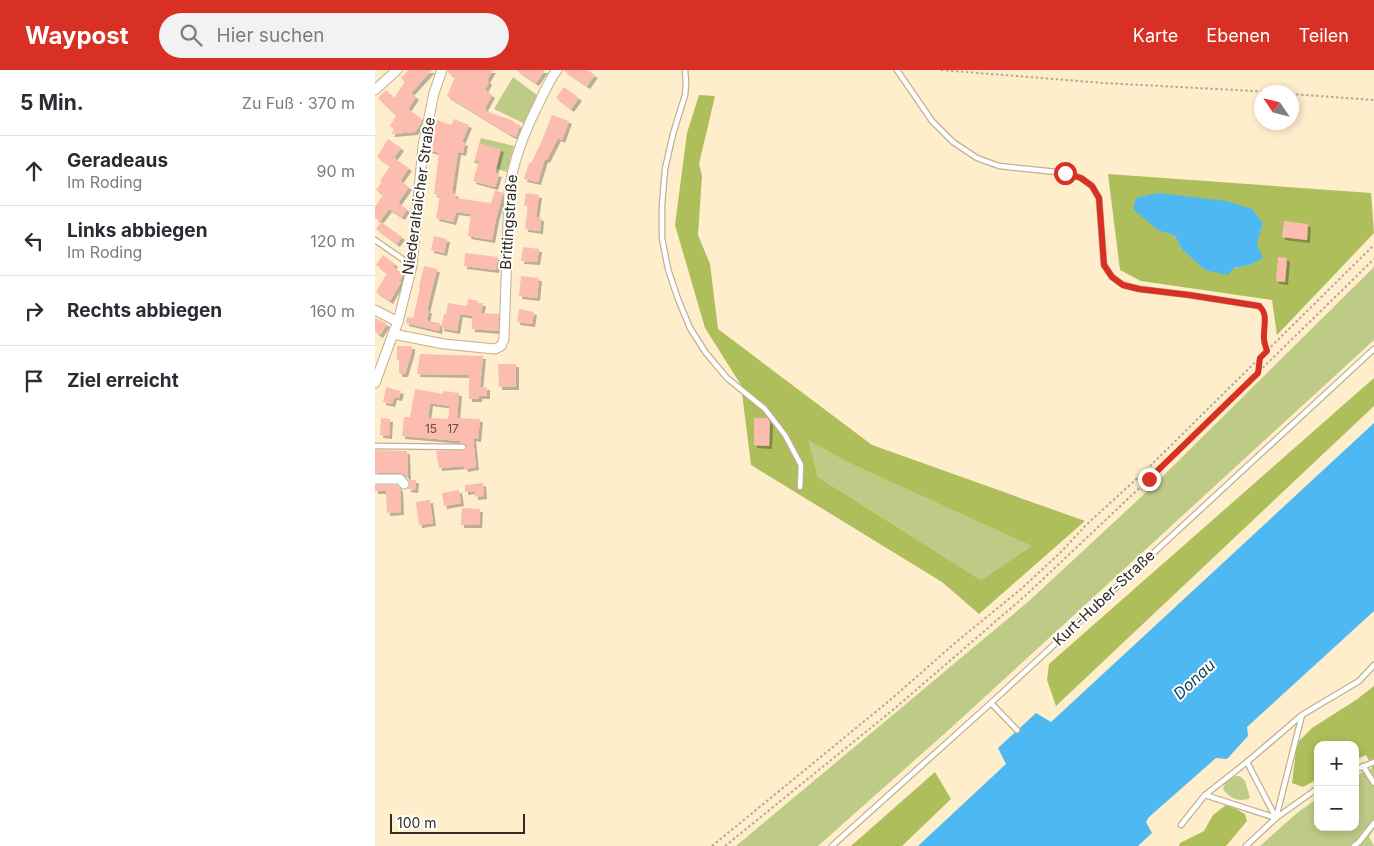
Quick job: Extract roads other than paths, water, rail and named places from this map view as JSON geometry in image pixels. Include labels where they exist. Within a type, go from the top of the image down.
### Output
[{"type":"street","points":[[375,90],[397,70]]},
{"type":"street","name":"Niederaltaicher Straße","points":[[375,383],[398,322],[412,266],[423,146],[434,93],[442,70]]},
{"type":"street","name":"Brittingstraße","points":[[393,334],[444,344],[495,349],[501,346],[504,339],[507,218],[511,176],[523,138],[543,94],[557,70]]},
{"type":"street","points":[[375,310],[398,322]]},
{"type":"street","points":[[375,479],[400,479],[404,484]]},
{"type":"lane","points":[[685,70],[685,95],[667,160],[662,205],[662,238],[668,270],[690,328],[706,353],[727,378],[765,409],[785,435],[801,465],[801,487]]},
{"type":"lane","points":[[897,70],[932,121],[953,142],[977,158],[999,166],[1065,173],[1081,178],[1092,186],[1099,198],[1104,265],[1112,277],[1123,285],[1139,289],[1259,306]]},
{"type":"lane","points":[[375,240],[412,266]]},
{"type":"lane","name":"Kurt-Huber-Straße","points":[[832,846],[991,703],[1374,348]]},
{"type":"lane","points":[[375,446],[463,447]]},
{"type":"lane","points":[[1181,825],[1205,795],[1303,715],[1359,681],[1374,665]]},
{"type":"lane","points":[[991,703],[1017,730]]},
{"type":"lane","points":[[1277,818],[1303,715]]},
{"type":"lane","points":[[1247,762],[1277,818]]},
{"type":"lane","points":[[1359,768],[1374,762]]},
{"type":"lane","points":[[1363,766],[1374,782]]},
{"type":"lane","points":[[1245,846],[1277,818],[1314,791]]},
{"type":"lane","points":[[1205,795],[1277,818]]},
{"type":"lane","points":[[1354,846],[1374,823]]},
{"type":"water","points":[[1158,193],[1226,201],[1252,209],[1263,223],[1257,244],[1263,258],[1250,265],[1234,268],[1228,275],[1205,270],[1182,249],[1174,235],[1158,230],[1133,209],[1136,198]]},
{"type":"water","name":"Donau","points":[[1374,423],[1374,611],[1247,727],[1248,736],[1227,759],[1216,758],[1149,817],[1146,822],[1152,833],[1138,846],[918,846],[1006,764],[998,748],[1036,713],[1051,722]]}]
